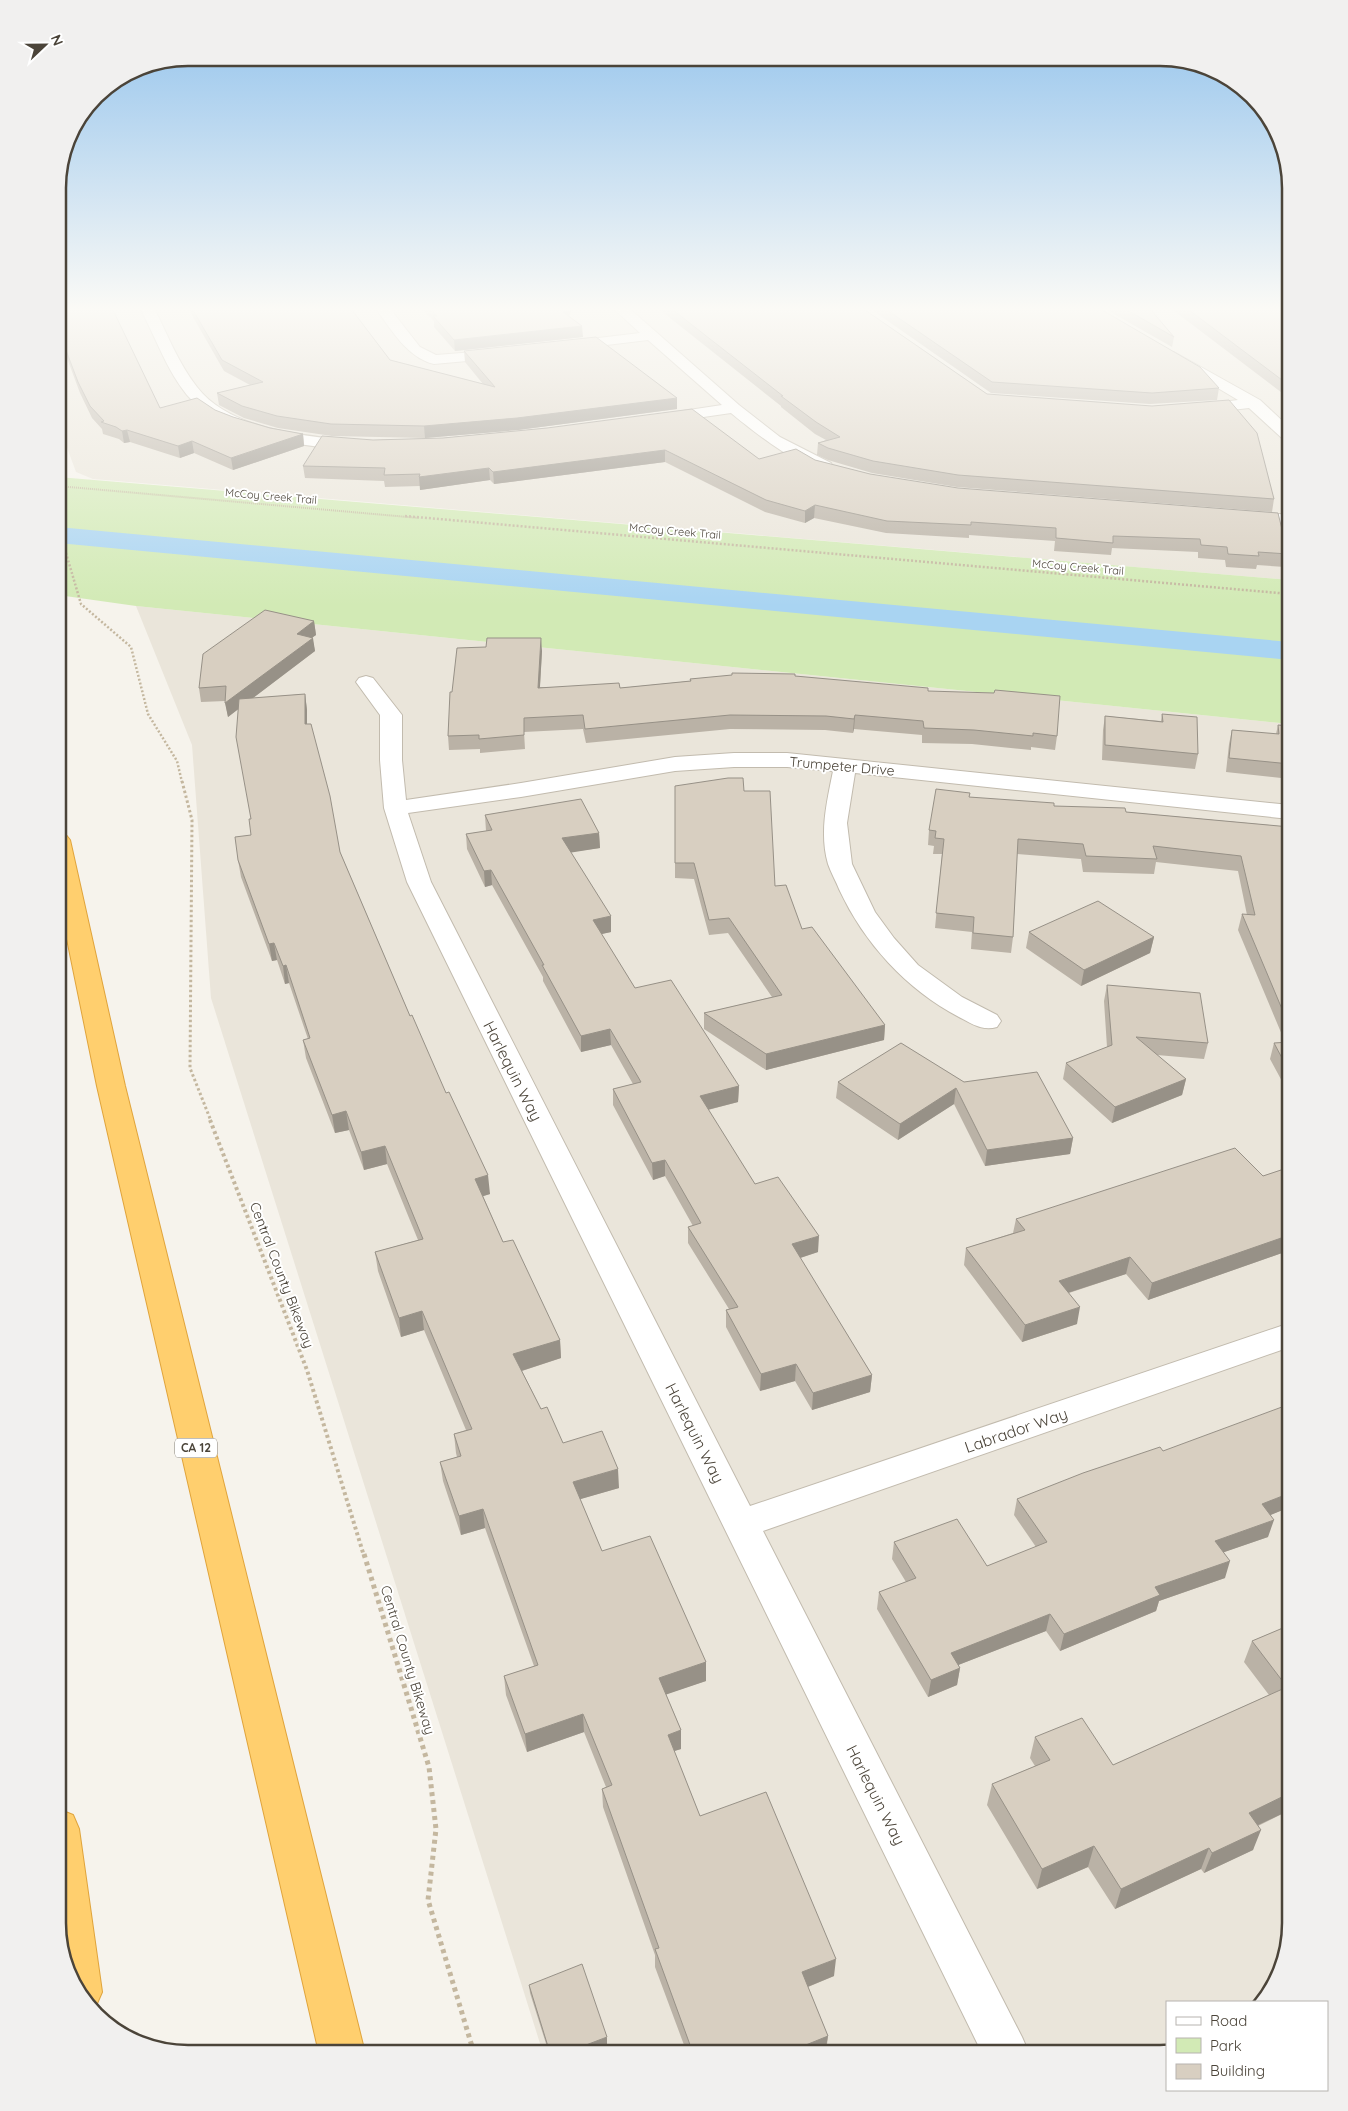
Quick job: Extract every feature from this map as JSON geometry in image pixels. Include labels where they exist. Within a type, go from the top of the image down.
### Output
[{"type":"highway","name":"CA 12","points":[[67,880],[111,1086],[340,2044]]},
{"type":"highway","points":[[66,1888],[77,1973]]},
{"type":"street","points":[[211,409],[234,421],[271,433],[311,441],[373,446]]},
{"type":"street","points":[[646,420],[730,409]]},
{"type":"street","points":[[735,409],[774,440],[821,466],[837,471]]},
{"type":"street","points":[[1182,410],[1198,409]]},
{"type":"street","points":[[1261,409],[1282,428]]},
{"type":"street","points":[[1225,515],[1282,519]]},
{"type":"street","name":"Harlequin Way","points":[[366,682],[391,715],[391,760],[395,808],[418,882],[1001,2045]]},
{"type":"street","name":"Trumpeter Drive","points":[[395,808],[521,790],[675,764],[734,760],[787,760],[1282,811]]},
{"type":"street","points":[[845,765],[835,823],[840,864],[863,913],[885,943],[909,970],[953,1004],[988,1020]]},
{"type":"street","name":"Labrador Way","points":[[740,1524],[1282,1338]]},
{"type":"path","name":"McCoy Creek Trail","points":[[67,487],[1282,593]]},
{"type":"path","name":"Central County Bikeway","points":[[67,558],[81,604],[131,647],[148,714],[177,761],[192,820],[190,1068],[307,1370],[429,1767],[436,1830],[428,1900],[471,2044]]},
{"type":"shaded area","points":[[67,409],[1282,409],[1282,579],[93,479],[76,472],[67,447]]},
{"type":"shaded area","points":[[136,606],[1282,723],[1282,1923],[1278,1955],[1269,1977],[1254,2001],[1166,2001],[1166,2044],[1160,2045],[540,2044],[211,998],[192,745]]},
{"type":"green space","points":[[67,478],[1282,579],[1282,723],[136,606],[67,596]]},
{"type":"building","points":[[92,409],[213,409],[233,417],[270,428],[303,434],[231,458],[192,441],[178,446],[127,430],[122,431],[101,422],[104,421]]},
{"type":"building","points":[[251,409],[593,409],[517,418],[424,426],[331,424],[277,416]]},
{"type":"building","points":[[692,409],[759,459],[796,449],[815,460],[870,474],[958,488],[1278,513],[1282,529],[1282,554],[1258,552],[1259,556],[1228,554],[1227,547],[1201,545],[1200,539],[1113,536],[1113,543],[1056,538],[1056,528],[971,522],[971,525],[887,521],[815,505],[805,511],[766,500],[665,450],[493,472],[489,468],[419,477],[420,474],[384,475],[385,468],[303,466],[322,436],[373,440],[443,438],[547,428]]},
{"type":"building","points":[[798,409],[1236,409],[1257,433],[1274,499],[958,475],[873,461],[828,448],[818,443],[840,437]]},
{"type":"building","points":[[265,610],[314,621],[297,634],[313,638],[225,703],[226,686],[199,688],[203,654]]},
{"type":"building","points":[[487,638],[541,638],[538,688],[619,683],[620,688],[691,681],[690,679],[732,675],[732,673],[795,674],[795,676],[928,688],[928,691],[994,693],[995,690],[1060,696],[1057,736],[1033,733],[1033,736],[974,730],[924,728],[923,721],[855,715],[854,719],[826,716],[730,715],[585,729],[583,715],[524,718],[524,735],[479,739],[479,735],[448,736],[450,692],[452,692],[457,648],[486,647]]},
{"type":"building","points":[[305,694],[305,724],[311,724],[330,796],[340,852],[410,1016],[412,1015],[446,1093],[449,1092],[488,1175],[475,1179],[503,1242],[513,1240],[560,1340],[513,1354],[541,1409],[547,1407],[563,1443],[602,1431],[618,1469],[573,1482],[602,1551],[650,1536],[706,1662],[659,1678],[681,1730],[668,1735],[700,1816],[766,1792],[836,1959],[802,1972],[828,2036],[807,2045],[690,2045],[655,1949],[659,1948],[602,1789],[612,1785],[583,1714],[525,1734],[504,1676],[538,1665],[483,1509],[459,1516],[440,1462],[461,1456],[454,1434],[472,1429],[422,1311],[399,1318],[375,1252],[423,1239],[385,1146],[361,1152],[346,1111],[332,1115],[303,1040],[310,1038],[286,965],[283,966],[274,943],[269,944],[238,860],[235,837],[251,835],[249,819],[251,819],[236,737],[239,699]]},
{"type":"building","points":[[1162,714],[1197,717],[1198,754],[1105,745],[1105,716],[1163,722]]},
{"type":"building","points":[[1278,725],[1282,725],[1282,763],[1229,758],[1232,730],[1279,734]]},
{"type":"building","points":[[728,778],[743,778],[744,791],[770,791],[775,886],[786,885],[802,929],[812,927],[885,1025],[766,1054],[704,1013],[782,995],[729,918],[709,920],[694,863],[675,863],[675,786]]},
{"type":"building","points":[[936,789],[970,793],[969,797],[1054,803],[1054,806],[1125,808],[1126,812],[1282,826],[1282,1009],[1242,914],[1255,915],[1241,856],[1153,846],[1157,859],[1086,856],[1083,844],[1018,839],[1013,937],[973,933],[974,917],[936,913],[944,839],[935,838],[936,831],[929,830]]},
{"type":"building","points":[[581,799],[599,833],[562,838],[611,916],[593,920],[635,988],[671,980],[739,1086],[700,1096],[755,1184],[778,1177],[819,1236],[792,1244],[872,1375],[813,1393],[796,1364],[761,1374],[726,1310],[738,1307],[688,1227],[701,1223],[665,1160],[652,1163],[613,1089],[641,1082],[610,1029],[581,1036],[491,870],[484,871],[466,834],[492,830],[485,815]]},
{"type":"building","points":[[1098,901],[1154,937],[1084,970],[1029,932]]},
{"type":"building","points":[[1107,985],[1200,993],[1208,1043],[1136,1037],[1186,1079],[1115,1107],[1066,1063],[1112,1045]]},
{"type":"building","points":[[1282,1042],[1282,1058],[1274,1043]]},
{"type":"building","points":[[901,1043],[964,1082],[1037,1072],[1073,1138],[987,1150],[956,1088],[900,1124],[838,1082]]},
{"type":"building","points":[[1235,1148],[1263,1176],[1282,1170],[1282,1238],[1152,1283],[1130,1257],[1059,1281],[1080,1307],[1025,1325],[966,1248],[1025,1230],[1016,1219]]},
{"type":"building","points":[[1282,1407],[1282,1496],[1262,1504],[1274,1520],[1215,1541],[1230,1561],[1155,1587],[1160,1595],[1064,1634],[1050,1614],[951,1653],[960,1668],[931,1680],[879,1592],[916,1578],[894,1542],[957,1519],[987,1566],[1047,1542],[1017,1499],[1083,1473],[1160,1447],[1163,1451]]},
{"type":"building","points":[[1282,1628],[1282,1680],[1252,1641]]},
{"type":"building","points":[[1282,1689],[1282,1797],[1249,1813],[1261,1830],[1212,1853],[1209,1848],[1121,1889],[1094,1846],[1042,1869],[992,1784],[1050,1760],[1035,1737],[1082,1718],[1113,1765]]},
{"type":"building","points":[[582,1964],[607,2037],[588,2044],[547,2044],[529,1985]]},
{"type":"waterway","points":[[67,536],[1282,650]]}]
